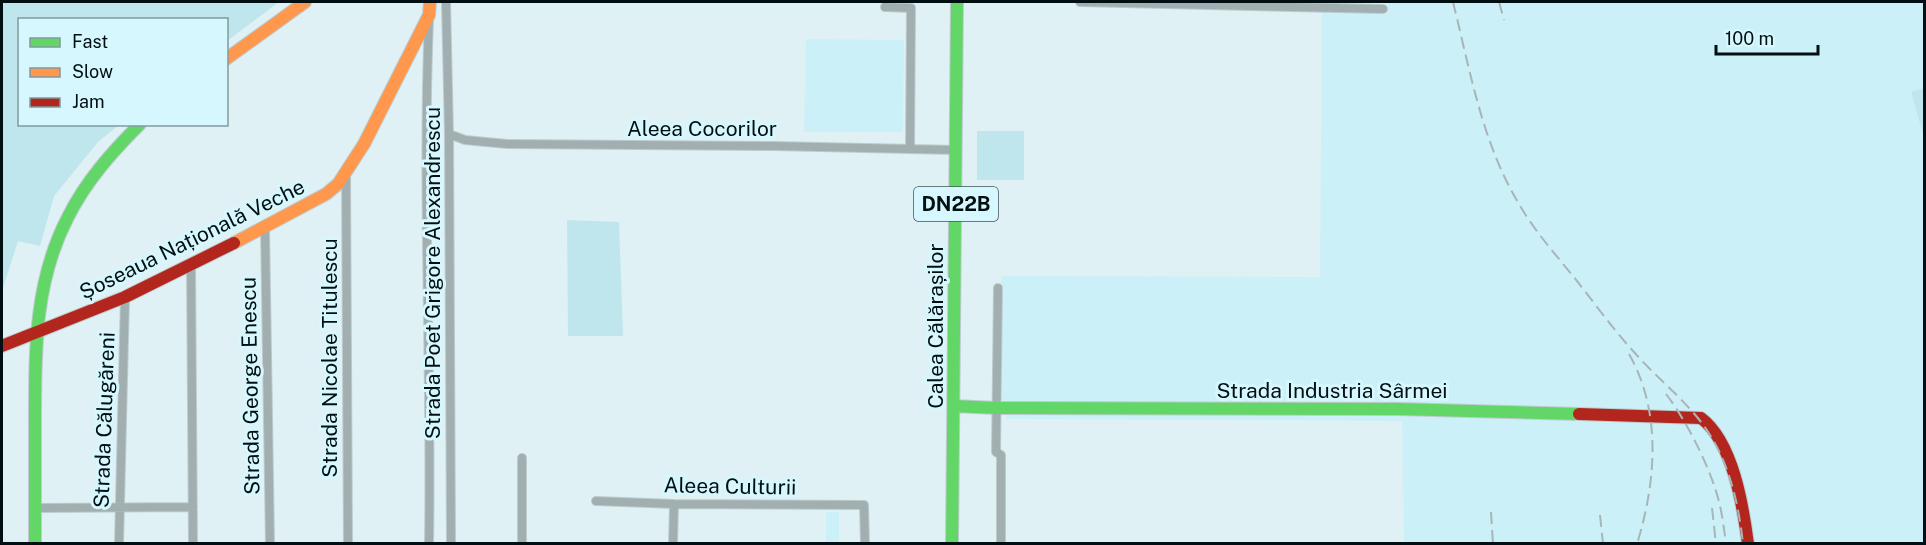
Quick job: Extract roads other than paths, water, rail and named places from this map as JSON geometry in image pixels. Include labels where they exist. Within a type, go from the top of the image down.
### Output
[{"type":"street","points":[[228,58],[305,2]]},
{"type":"street","name":"Șoseaua Națională Veche","points":[[2,346],[125,297],[265,228],[326,194],[338,184],[346,172],[378,116],[429,15],[430,2]]},
{"type":"street","name":"Strada Poet Grigore Alexandrescu","points":[[446,2],[451,543]]},
{"type":"street","name":"Calea Călărașilor","points":[[952,543],[957,2]]},
{"type":"street","points":[[1080,2],[1347,4],[1383,9]]},
{"type":"street","points":[[885,7],[910,8],[909,148]]},
{"type":"street","name":"Strada Poet Grigore Alexandrescu","points":[[429,15],[425,189],[429,543]]},
{"type":"street","points":[[35,543],[35,334],[40,301],[48,269],[66,218],[87,181],[114,147],[138,126]]},
{"type":"street","name":"Aleea Cocorilor","points":[[449,134],[465,140],[507,144],[956,150]]},
{"type":"street","name":"Strada Nicolae Titulescu","points":[[346,172],[348,543]]},
{"type":"street","name":"Strada George Enescu","points":[[265,228],[270,543]]},
{"type":"street","points":[[191,265],[193,543]]},
{"type":"street","points":[[998,288],[996,452],[1001,455],[1001,543]]},
{"type":"street","name":"Strada Călugăreni","points":[[119,543],[125,297]]},
{"type":"street","name":"Strada Industria Sârmei","points":[[954,406],[1509,411],[1697,417],[1708,421],[1736,482],[1744,513],[1748,543]]},
{"type":"street","points":[[522,458],[522,543]]},
{"type":"street","name":"Aleea Culturii","points":[[596,501],[674,504],[864,505],[865,543]]},
{"type":"street","points":[[674,504],[674,543]]},
{"type":"street","points":[[35,508],[193,507]]},
{"type":"railway","points":[[1453,2],[1478,106],[1506,181],[1546,244],[1611,325],[1690,409],[1707,431],[1729,477],[1738,510],[1743,544]]},
{"type":"railway","points":[[1499,2],[1504,20]]},
{"type":"railway","points":[[1629,354],[1640,376],[1651,423],[1652,472],[1637,544]]},
{"type":"railway","points":[[1666,394],[1689,430],[1709,471],[1723,520],[1726,544]]},
{"type":"railway","points":[[1712,508],[1716,544]]},
{"type":"railway","points":[[1491,512],[1493,544]]},
{"type":"railway","points":[[1600,515],[1603,544]]}]
